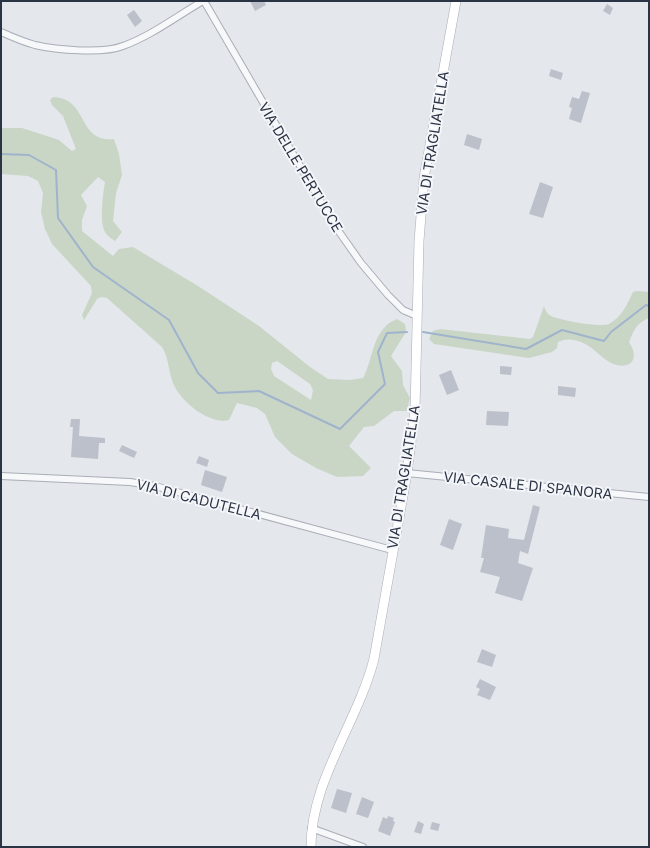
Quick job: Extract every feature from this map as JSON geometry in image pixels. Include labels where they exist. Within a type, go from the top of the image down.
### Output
[{"type":"street","points":[[1,32],[19,40],[45,47],[106,50],[129,44],[203,1]]},
{"type":"street","name":"VIA DELLE PERTUCCE","points":[[203,1],[335,226],[361,263],[388,295],[403,310],[417,316]]},
{"type":"street","name":"VIA DI TRAGLIATELLA","points":[[310,847],[311,828],[324,779],[353,718],[371,672],[377,647],[392,550],[407,473],[416,398],[419,234],[424,178],[456,1]]},
{"type":"street","name":"VIA CASALE DI SPANORA","points":[[407,473],[649,497]]},
{"type":"street","name":"VIA DI CADUTELLA","points":[[1,476],[122,482],[155,486],[392,550]]},
{"type":"street","points":[[311,828],[363,847]]},
{"type":"green space","points":[[53,97],[64,99],[73,105],[88,128],[94,134],[102,138],[114,139],[119,154],[122,175],[116,193],[113,221],[122,232],[115,241],[106,233],[103,227],[102,208],[105,182],[98,177],[81,195],[87,206],[82,220],[82,231],[113,256],[119,249],[133,247],[198,286],[259,326],[310,367],[328,379],[350,380],[363,378],[381,331],[388,324],[397,319],[405,324],[406,332],[391,356],[402,371],[403,385],[410,398],[407,411],[394,411],[374,426],[364,427],[349,446],[371,468],[363,476],[337,477],[316,468],[292,454],[275,437],[265,414],[257,408],[237,403],[229,420],[221,421],[213,419],[196,410],[182,397],[173,383],[166,355],[162,347],[107,298],[101,297],[97,299],[84,320],[82,315],[92,293],[91,286],[52,244],[45,229],[41,212],[43,193],[38,181],[28,176],[1,174],[1,128],[22,128],[59,140],[72,151],[76,149],[63,116],[52,105],[50,100]],"holes":[[[277,361],[310,384],[313,390],[311,400],[274,376],[271,369],[272,363]]]},
{"type":"green space","points":[[633,292],[649,292],[649,318],[641,322],[632,334],[629,342],[634,354],[633,359],[628,365],[623,366],[611,363],[587,345],[574,340],[558,342],[557,348],[552,352],[529,358],[434,344],[429,339],[433,331],[440,329],[530,339],[533,337],[544,306],[548,314],[555,318],[589,324],[605,325],[609,324],[621,314]]},
{"type":"building","points":[[250,1],[264,1],[266,5],[255,11]]},
{"type":"building","points":[[607,4],[613,8],[610,15],[603,11]]},
{"type":"building","points":[[134,10],[142,21],[135,27],[127,15]]},
{"type":"building","points":[[551,69],[563,73],[561,80],[549,76]]},
{"type":"building","points":[[582,91],[590,93],[581,123],[569,119],[572,108],[569,107],[572,97],[579,99]]},
{"type":"building","points":[[467,134],[482,139],[479,150],[464,145]]},
{"type":"building","points":[[540,182],[553,187],[543,218],[529,214]]},
{"type":"building","points":[[500,366],[512,367],[511,375],[500,374]]},
{"type":"building","points":[[451,370],[459,390],[447,395],[439,375]]},
{"type":"building","points":[[558,386],[576,388],[575,397],[558,395]]},
{"type":"building","points":[[487,411],[509,412],[508,426],[486,425]]},
{"type":"building","points":[[71,419],[80,419],[79,436],[105,438],[105,443],[99,443],[98,459],[71,457],[73,427],[70,427]]},
{"type":"building","points":[[122,445],[137,452],[134,458],[119,451]]},
{"type":"building","points":[[199,456],[209,460],[207,467],[196,463]]},
{"type":"building","points":[[205,470],[227,477],[222,492],[201,485]]},
{"type":"building","points":[[533,505],[540,507],[528,554],[520,551],[518,563],[533,568],[522,601],[495,593],[500,577],[480,572],[484,558],[481,558],[486,525],[509,529],[508,538],[524,540]]},
{"type":"building","points":[[449,519],[462,524],[453,550],[440,545]]},
{"type":"building","points":[[482,649],[496,655],[492,667],[477,662]]},
{"type":"building","points":[[480,679],[496,687],[490,700],[477,695],[480,689],[476,687]]},
{"type":"building","points":[[337,789],[352,793],[346,813],[331,808]]},
{"type":"building","points":[[362,797],[374,802],[368,818],[356,814]]},
{"type":"building","points":[[388,816],[394,818],[393,821],[395,822],[390,836],[378,831],[383,817],[387,819]]},
{"type":"building","points":[[418,821],[424,824],[421,834],[414,832]]},
{"type":"building","points":[[432,822],[440,824],[438,831],[430,829]]},
{"type":"waterway","points":[[1,154],[29,155],[56,170],[58,218],[93,267],[169,320],[198,373],[218,393],[259,391],[340,429],[385,384],[378,352],[387,333],[407,332]]},
{"type":"waterway","points":[[423,332],[526,349],[562,330],[604,341],[611,332],[646,305],[649,306]]}]
